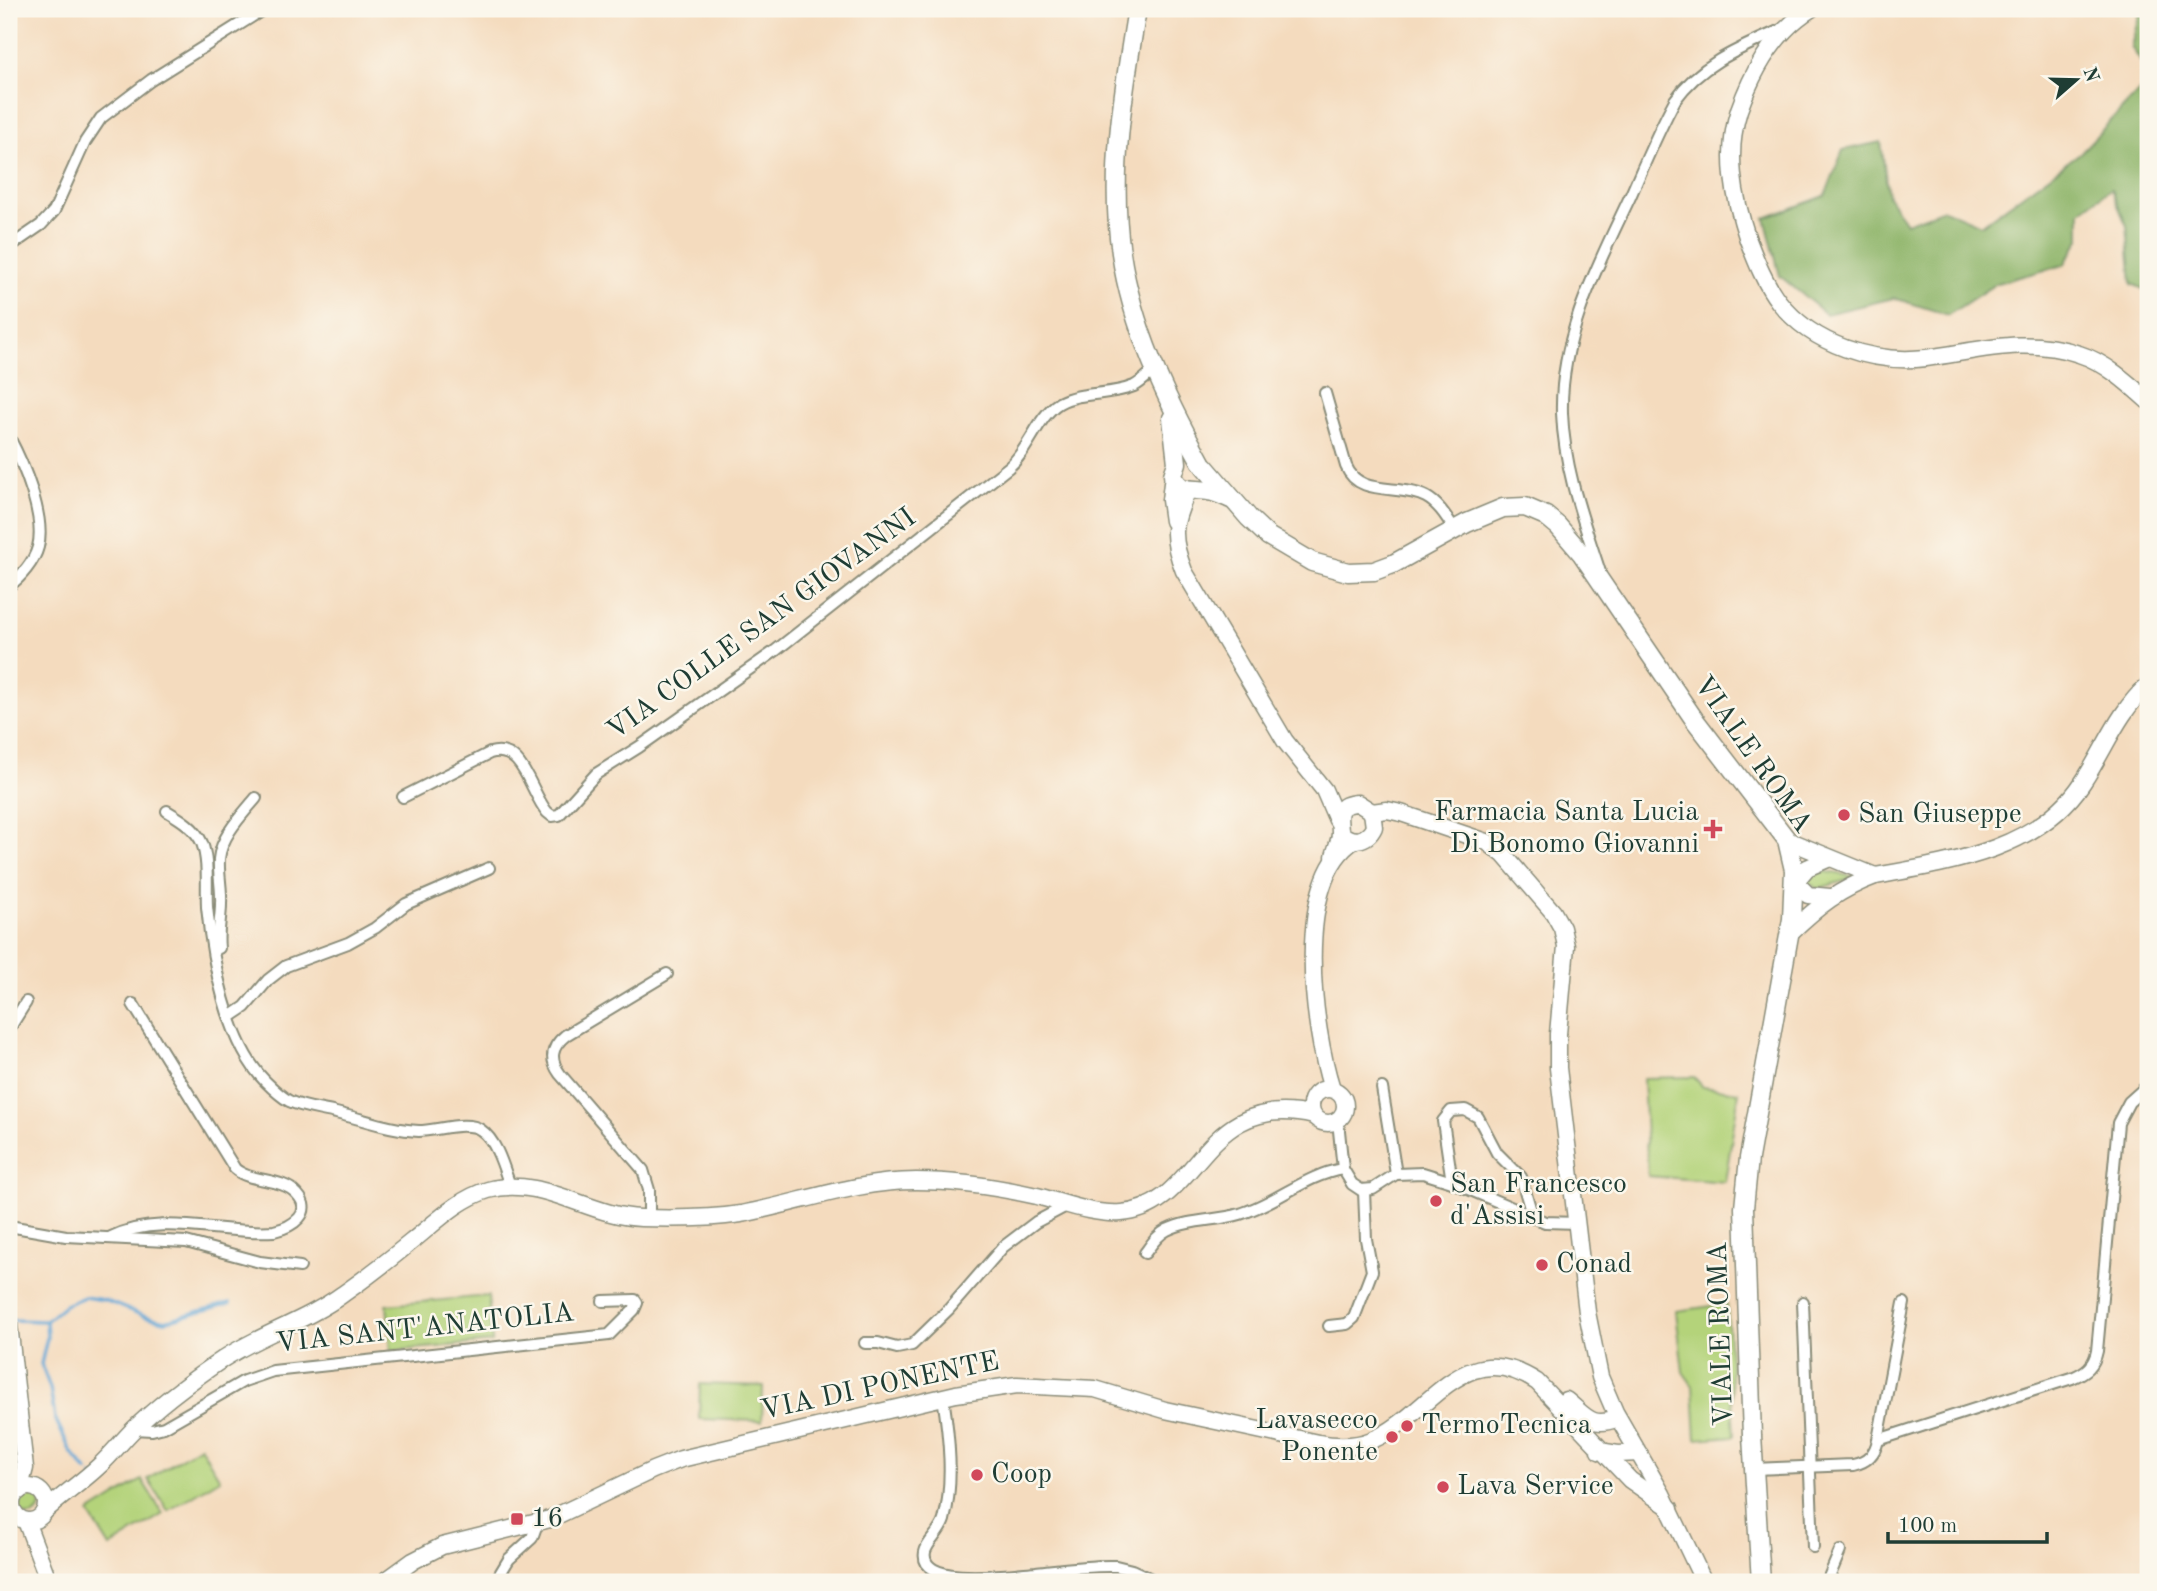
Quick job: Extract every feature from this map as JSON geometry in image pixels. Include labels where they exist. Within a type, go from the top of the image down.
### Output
[{"type":"main road","name":"VIALE ROMA","points":[[1137,9],[1122,109],[1117,211],[1125,275],[1155,369],[1202,464],[1249,518],[1286,548],[1312,562],[1348,572],[1380,569],[1503,508],[1516,506],[1535,510],[1550,519],[1565,533],[1606,588],[1694,719],[1787,840],[1792,854],[1795,882],[1791,932],[1745,1182],[1744,1256],[1761,1582]]},
{"type":"main road","points":[[1811,9],[1784,28],[1764,57],[1743,100],[1734,128],[1731,154],[1734,185],[1750,244],[1769,286],[1783,307],[1819,336],[1864,354],[1923,358],[2014,345],[2076,353],[2110,370],[2148,401]]},
{"type":"main road","name":"VIALE ROMA","points":[[1168,397],[1175,469]]},
{"type":"main road","points":[[1174,527],[1191,490],[1205,481],[1202,464],[1191,457],[1185,458],[1175,469],[1170,502],[1174,527],[1182,564],[1195,591],[1288,747],[1324,790],[1339,826],[1350,839],[1356,840]]},
{"type":"main road","points":[[1175,469],[1178,485],[1235,500]]},
{"type":"main road","points":[[1791,932],[1830,897],[1875,876],[1966,857],[2008,842],[2044,822],[2062,808],[2078,790],[2124,711],[2148,685]]},
{"type":"main road","points":[[1324,790],[1368,814]]},
{"type":"main road","points":[[1324,1107],[1326,1071],[1315,1005],[1312,956],[1321,898],[1333,863],[1342,809],[1347,806],[1390,819],[1415,818],[1479,838],[1499,850],[1550,908],[1562,928],[1566,957],[1557,1055],[1593,1350],[1605,1390],[1618,1418],[1670,1508],[1704,1582]]},
{"type":"main road","points":[[1333,863],[1347,846],[1367,837],[1368,814]]},
{"type":"main road","points":[[1787,840],[1875,876]]},
{"type":"main road","points":[[1830,858],[1807,868],[1795,882],[1808,895],[1830,897]]},
{"type":"main road","name":"VIA SANT'ANATOLIA","points":[[36,1517],[103,1463],[134,1429],[172,1396],[227,1356],[339,1297],[462,1202],[485,1191],[510,1186],[543,1190],[612,1214],[649,1218],[728,1216],[845,1188],[904,1181],[988,1186],[1068,1205],[1118,1213],[1147,1207],[1163,1198],[1221,1135],[1240,1123],[1274,1112],[1299,1112],[1324,1107]]},
{"type":"main road","points":[[9,1324],[25,1468],[19,1491],[13,1500],[13,1510],[36,1517]]},
{"type":"main road","name":"VIA DI PONENTE","points":[[384,1582],[413,1561],[442,1546],[537,1524],[562,1515],[653,1470],[696,1455],[943,1397],[1005,1386],[1084,1388],[1165,1410],[1318,1444],[1338,1445],[1362,1443],[1378,1437],[1454,1380],[1481,1367],[1503,1368],[1534,1380],[1547,1391],[1599,1451],[1640,1489],[1670,1508]]},
{"type":"main road","name":"VIA DI PONENTE","points":[[1547,1391],[1562,1397],[1591,1421],[1606,1422],[1618,1418]]},
{"type":"main road","points":[[1599,1451],[1639,1453]]},
{"type":"main road","points":[[25,1468],[46,1503],[36,1517],[37,1547],[50,1582]]},
{"type":"main road","points":[[19,1491],[28,1488],[38,1491]]},
{"type":"main road","name":"VIA SANT'ANATOLIA","points":[[38,1491],[67,1490]]},
{"type":"street","points":[[9,247],[46,221],[54,211],[85,142],[101,118],[151,80],[264,9]]},
{"type":"street","points":[[1606,588],[1577,502],[1564,444],[1563,380],[1570,340],[1601,260],[1675,100],[1692,80],[1716,61],[1784,28]]},
{"type":"street","name":"VIA COLLE SAN GIOVANNI","points":[[402,797],[491,753],[502,751],[512,754],[522,766],[547,812],[552,816],[559,815],[596,774],[775,651],[1009,467],[1024,452],[1056,405],[1074,398],[1135,385],[1155,369]]},
{"type":"street","points":[[1325,393],[1351,476],[1370,486],[1423,495],[1437,506],[1455,530]]},
{"type":"street","points":[[9,437],[33,499],[39,534],[33,559],[9,586]]},
{"type":"street","points":[[225,999],[218,937],[222,903],[219,856],[231,831],[256,798]]},
{"type":"street","points":[[167,811],[192,828],[203,848],[210,931],[225,999],[246,1058],[261,1077],[282,1096],[304,1106],[407,1130],[476,1127],[490,1140],[510,1186]]},
{"type":"street","points":[[230,1017],[245,1007],[268,980],[286,966],[348,943],[376,928],[406,904],[489,867]]},
{"type":"street","points":[[649,1218],[650,1196],[643,1170],[560,1074],[554,1065],[552,1054],[556,1045],[566,1035],[667,974]]},
{"type":"street","points":[[9,1030],[26,1002]]},
{"type":"street","points":[[111,1237],[148,1225],[278,1230],[295,1223],[303,1211],[300,1198],[291,1189],[234,1169],[133,1004]]},
{"type":"street","points":[[1878,1440],[2072,1378],[2083,1373],[2092,1364],[2097,1351],[2118,1123],[2129,1102],[2148,1085]]},
{"type":"street","points":[[1382,1088],[1396,1174]]},
{"type":"street","points":[[1324,1107],[1339,1140],[1343,1169],[1352,1184],[1364,1191],[1376,1188],[1396,1174],[1423,1173],[1452,1182],[1533,1218],[1551,1223],[1577,1223]]},
{"type":"street","points":[[1452,1182],[1443,1129],[1444,1117],[1455,1110],[1470,1111],[1480,1120],[1497,1153],[1521,1177],[1533,1218]]},
{"type":"street","points":[[1145,1253],[1160,1235],[1171,1228],[1248,1211],[1318,1175],[1343,1169]]},
{"type":"street","points":[[1329,1326],[1347,1324],[1354,1318],[1372,1269],[1367,1245],[1364,1191]]},
{"type":"street","points":[[865,1343],[897,1348],[912,1345],[1003,1247],[1036,1222],[1068,1205]]},
{"type":"street","points":[[9,1226],[66,1236],[186,1242],[260,1262],[300,1267]]},
{"type":"street","name":"VIA SANT'ANATOLIA","points":[[134,1429],[152,1430],[164,1427],[244,1381],[273,1371],[609,1335],[634,1310],[637,1303],[635,1300],[603,1301]]},
{"type":"street","points":[[1803,1302],[1813,1547]]},
{"type":"street","points":[[1754,1469],[1810,1468],[1864,1462],[1874,1453],[1904,1303]]},
{"type":"street","points":[[943,1397],[948,1488],[943,1522],[937,1536],[925,1551],[925,1559],[929,1565],[940,1572],[976,1577],[1116,1566],[1158,1582]]},
{"type":"street","points":[[495,1582],[509,1559],[532,1538],[537,1524]]},
{"type":"street","points":[[1827,1582],[1840,1551]]},
{"type":"green space","points":[[2141,9],[2148,9],[2148,73],[2131,46]]},
{"type":"green space","points":[[2148,82],[2148,291],[2132,284],[2127,226],[2111,189],[2080,211],[2080,239],[2064,265],[1997,283],[1948,315],[1894,298],[1826,314],[1780,276],[1765,218],[1825,196],[1843,150],[1881,142],[1888,196],[1906,223],[1944,209],[1981,225],[2080,153]]},
{"type":"green space","points":[[1816,870],[1857,877],[1817,889],[1809,882]]},
{"type":"green space","points":[[1694,1077],[1703,1087],[1739,1092],[1725,1182],[1648,1176],[1643,1078]]},
{"type":"green space","points":[[488,1296],[492,1342],[391,1351],[387,1305]]},
{"type":"green space","points":[[1727,1304],[1734,1436],[1696,1439],[1693,1386],[1683,1372],[1676,1311]]},
{"type":"green space","points":[[700,1384],[763,1386],[762,1421],[699,1419]]},
{"type":"green space","points":[[200,1446],[220,1479],[168,1511],[148,1479]]},
{"type":"green space","points":[[142,1480],[163,1514],[110,1547],[89,1513]]},
{"type":"green space","points":[[29,1494],[37,1497],[40,1505],[37,1513],[29,1516],[21,1513],[18,1505],[21,1497]]},
{"type":"waterway","points":[[11,1320],[46,1321],[65,1305],[84,1297],[104,1300],[144,1316],[165,1321],[230,1303]]},
{"type":"waterway","points":[[46,1321],[47,1338],[41,1364],[50,1388],[55,1418],[71,1452],[87,1471]]},
{"type":"waterway","points":[[93,1476],[101,1485]]},
{"type":"place","name":"San Giuseppe","points":[[1844,815]]},
{"type":"place","name":"Farmacia Santa Lucia Di Bonomo Giovanni","points":[[1713,829]]},
{"type":"place","name":"San Francesco d'Assisi","points":[[1436,1201]]},
{"type":"place","name":"Conad","points":[[1542,1265]]},
{"type":"place","name":"TermoTecnica","points":[[1407,1426]]},
{"type":"place","name":"Lavasecco Ponente","points":[[1392,1437]]},
{"type":"place","name":"Coop","points":[[977,1475]]},
{"type":"place","name":"Lava Service","points":[[1443,1487]]},
{"type":"place","name":"16","points":[[517,1519]]}]
